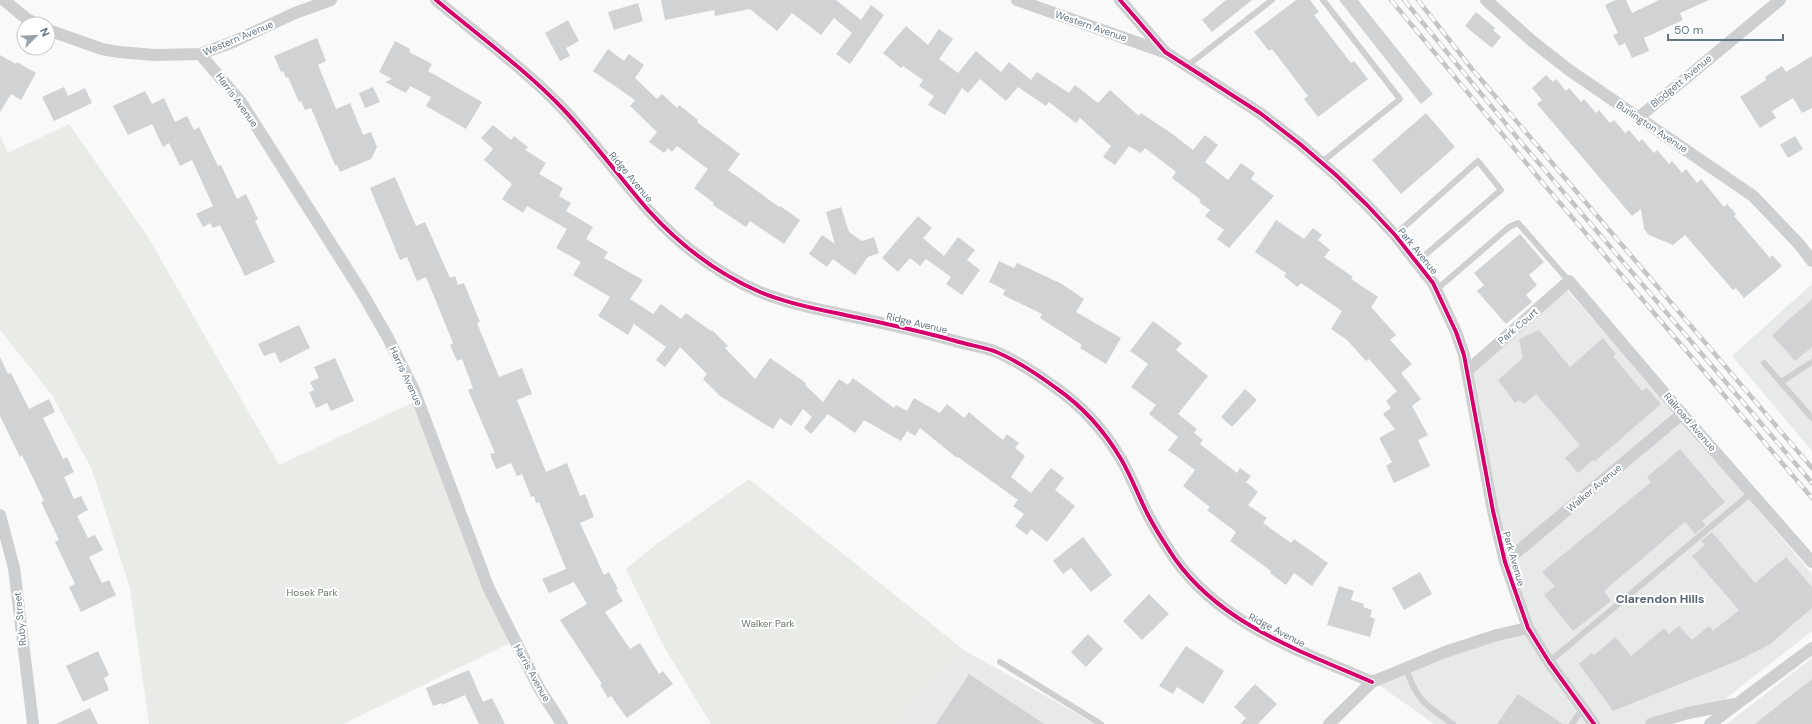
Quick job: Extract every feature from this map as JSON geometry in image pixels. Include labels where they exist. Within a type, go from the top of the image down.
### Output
[{"type":"street","points":[[4,0],[23,16]]},
{"type":"street","name":"Western Avenue","points":[[56,33],[102,49],[119,52],[155,56],[200,54],[233,42],[295,13],[331,0]]},
{"type":"street","name":"Ridge Avenue","points":[[436,0],[518,67],[543,90],[586,135],[664,226],[683,244],[720,271],[761,292],[798,304],[936,335],[994,352],[1027,368],[1059,390],[1077,406],[1108,440],[1131,478],[1160,537],[1177,563],[1222,607],[1260,632],[1372,682]]},
{"type":"street","name":"Western Avenue","points":[[1017,0],[1165,52]]},
{"type":"street","name":"Park Avenue","points":[[1120,0],[1165,52],[1260,113],[1322,162],[1367,205],[1395,235],[1417,262],[1436,290],[1456,332],[1464,355],[1493,511],[1505,562],[1528,628],[1549,662],[1594,724]]},
{"type":"street","name":"Burlington Avenue","points":[[1486,0],[1532,41],[1569,70],[1753,196],[1799,244],[1812,261]]},
{"type":"street","name":"Blodgett Avenue","points":[[1638,118],[1780,0]]},
{"type":"street","name":"Harris Avenue","points":[[200,54],[219,74],[241,102],[361,290],[387,336],[414,390],[489,589],[536,682],[562,724]]},
{"type":"street","name":"Park Court","points":[[1467,371],[1569,281]]},
{"type":"street","name":"Railroad Avenue","points":[[1569,281],[1682,414],[1812,562]]},
{"type":"street","name":"Walker Avenue","points":[[1505,562],[1682,414]]},
{"type":"street","name":"Ruby Street","points":[[0,515],[14,568],[33,724]]},
{"type":"street","points":[[1329,724],[1372,682],[1445,652],[1528,628]]},
{"type":"street","points":[[1710,724],[1812,648]]},
{"type":"street","points":[[1651,724],[1688,713],[1736,704]]},
{"type":"lane","points":[[1187,66],[1272,0]]},
{"type":"lane","points":[[1322,0],[1400,99],[1322,162]]},
{"type":"lane","points":[[1395,235],[1478,162],[1501,190],[1417,262]]},
{"type":"lane","points":[[1436,290],[1509,227],[1518,223],[1569,281]]},
{"type":"lane","points":[[1781,382],[1812,362]]},
{"type":"lane","points":[[1764,363],[1812,418]]},
{"type":"lane","points":[[1549,662],[1751,493]]},
{"type":"lane","points":[[1000,662],[1101,724]]},
{"type":"lane","points":[[1406,668],[1412,686],[1419,698],[1453,724]]},
{"type":"lane","points":[[1572,724],[1583,708]]},
{"type":"shaded area","points":[[1812,284],[1812,451],[1732,356]]},
{"type":"shaded area","points":[[1566,289],[1677,413],[1508,554],[1471,372]]},
{"type":"shaded area","points":[[1682,420],[1812,574],[1812,631],[1724,700],[1643,724],[1600,724],[1550,657],[1531,624],[1510,563]]},
{"type":"shaded area","points":[[1524,630],[1589,724],[1434,724],[1379,685],[1444,658]]},
{"type":"shaded area","points":[[964,650],[1095,724],[896,724],[913,699]]},
{"type":"shaded area","points":[[1812,658],[1812,724],[1727,724],[1742,712]]},
{"type":"green space","name":"Hosek Park","points":[[69,124],[148,237],[279,465],[414,402],[510,643],[343,724],[149,724],[130,588],[92,470],[52,395],[0,330],[0,136],[8,153]]},
{"type":"green space","name":"Walker Park","points":[[749,479],[964,650],[913,699],[896,724],[711,724],[663,645],[626,569],[658,543]]},
{"type":"building","points":[[661,0],[836,0],[861,20],[871,5],[884,15],[850,64],[836,54],[852,33],[834,18],[821,35],[792,13],[777,31],[750,9],[715,16],[714,10],[665,20]]},
{"type":"building","points":[[1226,0],[1252,0],[1212,32],[1202,20]]},
{"type":"building","points":[[1296,0],[1310,0],[1319,12],[1314,15],[1351,63],[1354,61],[1368,79],[1318,117],[1304,99],[1308,96],[1272,49],[1269,51],[1254,32]]},
{"type":"building","points":[[1339,0],[1358,0],[1433,94],[1421,104]]},
{"type":"building","points":[[1616,0],[1626,0],[1632,13],[1659,0],[1709,0],[1680,13],[1683,20],[1644,38],[1649,51],[1632,58],[1625,43],[1619,46],[1613,35],[1618,33],[1605,5]]},
{"type":"building","points":[[638,3],[643,21],[614,30],[608,12]]},
{"type":"building","points":[[1476,12],[1495,28],[1493,30],[1501,37],[1492,48],[1465,26]]},
{"type":"building","points":[[568,20],[579,41],[566,48],[570,56],[560,61],[545,33]]},
{"type":"building","points":[[906,26],[928,45],[939,29],[953,39],[939,59],[958,73],[976,51],[1001,72],[1009,62],[1031,80],[1037,72],[1069,93],[1075,85],[1098,103],[1110,90],[1139,116],[1141,113],[1193,150],[1205,135],[1218,145],[1205,162],[1228,180],[1241,163],[1255,173],[1251,179],[1274,196],[1229,248],[1217,239],[1224,230],[1205,216],[1210,210],[1199,202],[1201,200],[1172,178],[1176,172],[1145,148],[1141,153],[1129,146],[1115,165],[1103,157],[1111,146],[1080,118],[1076,123],[1049,102],[1046,106],[1018,87],[1006,101],[980,79],[968,93],[962,88],[945,115],[928,105],[934,96],[919,86],[923,80],[903,66],[901,68],[883,53]]},
{"type":"building","points":[[317,38],[326,61],[318,65],[336,109],[350,103],[363,135],[371,132],[377,147],[371,159],[340,172],[337,165],[335,165],[311,108],[305,110],[301,101],[299,102],[288,77],[286,78],[283,71],[281,72],[274,56]]},
{"type":"building","points":[[395,41],[410,49],[409,52],[432,64],[428,71],[482,102],[466,129],[426,106],[431,97],[410,86],[406,93],[385,82],[392,79],[379,72]]},
{"type":"building","points":[[608,49],[624,61],[629,54],[644,65],[635,78],[657,99],[662,94],[677,108],[679,105],[698,120],[697,122],[740,154],[728,170],[779,207],[780,206],[800,220],[784,244],[750,221],[746,227],[713,205],[714,203],[694,188],[708,169],[677,146],[672,152],[668,148],[664,153],[649,142],[657,132],[630,106],[635,100],[593,71]]},
{"type":"building","points":[[0,55],[16,64],[17,62],[36,73],[21,100],[11,94],[0,112]]},
{"type":"building","points":[[1812,56],[1812,108],[1802,113],[1793,98],[1772,111],[1776,118],[1760,128],[1740,97],[1766,80],[1765,77],[1782,66],[1786,72]]},
{"type":"building","points":[[1546,75],[1553,82],[1556,79],[1566,91],[1569,88],[1581,102],[1584,99],[1596,113],[1599,110],[1610,123],[1614,120],[1625,133],[1629,130],[1639,142],[1642,139],[1654,153],[1657,150],[1669,164],[1672,161],[1682,173],[1686,169],[1697,183],[1701,179],[1724,207],[1727,204],[1736,214],[1734,216],[1770,258],[1772,255],[1782,266],[1744,298],[1736,288],[1733,290],[1685,235],[1673,245],[1649,235],[1644,229],[1641,209],[1632,216],[1537,104],[1542,100],[1532,88]]},
{"type":"building","points":[[64,87],[68,96],[85,88],[92,103],[54,121],[42,97]]},
{"type":"building","points":[[373,87],[380,102],[365,108],[359,93]]},
{"type":"building","points":[[145,91],[152,104],[164,98],[175,122],[187,116],[194,130],[199,127],[218,166],[221,165],[237,199],[246,194],[258,219],[255,221],[275,262],[245,276],[220,225],[213,228],[210,223],[203,227],[196,214],[213,206],[192,160],[180,166],[169,143],[163,147],[152,124],[128,135],[113,106]]},
{"type":"building","points":[[1426,113],[1455,147],[1401,194],[1372,160]]},
{"type":"building","points":[[493,125],[511,140],[514,136],[528,147],[525,150],[546,163],[539,174],[563,188],[559,196],[571,203],[566,211],[593,227],[586,239],[608,252],[604,258],[643,280],[630,299],[653,314],[661,304],[681,319],[686,313],[711,331],[712,330],[728,346],[725,348],[755,379],[770,358],[806,383],[805,385],[823,402],[839,379],[848,385],[853,378],[894,408],[896,405],[907,411],[914,398],[940,413],[947,404],[964,418],[969,412],[1003,440],[1007,434],[1019,443],[1015,448],[1025,456],[1011,477],[1031,493],[1051,468],[1064,478],[1055,490],[1075,506],[1047,542],[1031,529],[1027,535],[1015,526],[1024,514],[1013,506],[1018,500],[958,457],[957,458],[920,428],[915,436],[907,431],[901,441],[864,420],[855,433],[828,414],[811,434],[804,428],[812,417],[803,409],[791,426],[780,418],[773,429],[720,396],[703,379],[707,374],[680,347],[665,367],[656,360],[666,347],[634,324],[628,335],[598,316],[610,297],[573,275],[581,262],[556,248],[567,229],[527,206],[523,213],[502,199],[512,184],[484,160],[493,149],[481,138]]},
{"type":"building","points":[[1795,136],[1803,149],[1788,158],[1780,145]]},
{"type":"building","points":[[395,177],[416,226],[425,222],[450,278],[455,276],[458,285],[464,283],[480,322],[477,323],[499,377],[522,368],[532,394],[517,400],[546,472],[567,463],[580,496],[585,494],[594,517],[580,523],[604,575],[609,572],[618,589],[616,590],[623,601],[605,612],[630,649],[640,643],[659,674],[663,671],[673,684],[627,718],[611,696],[608,698],[600,685],[602,684],[560,620],[587,604],[574,582],[549,593],[542,579],[566,569],[539,502],[536,503],[534,496],[531,497],[522,474],[517,476],[511,463],[496,469],[490,454],[495,453],[468,390],[473,388],[462,359],[457,361],[450,345],[453,343],[426,277],[417,281],[407,257],[400,260],[370,188]]},
{"type":"building","points":[[841,207],[849,232],[862,241],[874,237],[879,253],[868,257],[855,275],[833,259],[827,267],[809,254],[822,235],[835,244],[826,212]]},
{"type":"building","points":[[918,216],[932,228],[923,238],[944,256],[958,237],[975,250],[967,260],[980,270],[962,295],[946,284],[951,277],[926,259],[920,266],[910,258],[898,272],[882,258]]},
{"type":"building","points":[[1276,220],[1304,239],[1313,228],[1322,235],[1318,240],[1330,250],[1324,257],[1353,277],[1351,279],[1378,297],[1371,307],[1396,335],[1390,340],[1412,364],[1401,373],[1421,399],[1412,406],[1428,435],[1418,440],[1430,466],[1394,483],[1386,466],[1392,462],[1379,438],[1395,429],[1383,414],[1391,408],[1386,401],[1397,391],[1369,359],[1366,361],[1347,340],[1331,329],[1342,311],[1301,283],[1297,287],[1284,276],[1286,273],[1255,252]]},
{"type":"building","points":[[1520,234],[1544,262],[1529,275],[1537,285],[1526,295],[1532,302],[1506,324],[1477,291],[1484,285],[1474,273]]},
{"type":"building","points":[[999,261],[1014,268],[1017,263],[1062,284],[1084,299],[1076,312],[1121,338],[1106,364],[1080,348],[1082,345],[1040,318],[1042,314],[1003,295],[1005,290],[989,282]]},
{"type":"building","points":[[1812,299],[1812,347],[1795,361],[1772,335]]},
{"type":"building","points":[[1153,321],[1182,343],[1176,350],[1208,376],[1178,414],[1197,429],[1194,433],[1203,440],[1200,444],[1237,473],[1240,468],[1251,476],[1246,482],[1258,492],[1248,505],[1267,518],[1263,523],[1291,543],[1294,539],[1328,563],[1312,586],[1294,573],[1286,585],[1270,573],[1271,571],[1230,541],[1236,532],[1207,510],[1210,507],[1183,486],[1195,470],[1168,450],[1178,437],[1149,414],[1156,405],[1131,387],[1148,364],[1130,351]]},
{"type":"building","points":[[299,325],[310,348],[280,363],[275,352],[264,356],[258,344]]},
{"type":"building","points":[[1539,330],[1570,367],[1603,338],[1616,354],[1613,356],[1642,391],[1647,388],[1661,404],[1594,462],[1593,460],[1578,473],[1565,458],[1580,445],[1536,394],[1524,404],[1519,400],[1515,403],[1498,380],[1523,358],[1519,339]]},
{"type":"building","points":[[0,357],[8,374],[11,373],[29,409],[49,399],[55,412],[43,418],[63,459],[67,457],[74,472],[64,477],[74,499],[81,496],[88,510],[77,516],[88,538],[95,535],[103,550],[89,557],[102,583],[109,580],[116,595],[81,612],[69,587],[75,584],[55,542],[59,540],[41,502],[44,501],[22,455],[20,457],[0,416]]},
{"type":"building","points":[[335,358],[354,401],[331,411],[327,403],[316,408],[309,392],[314,390],[310,382],[319,378],[314,367]]},
{"type":"building","points":[[1245,389],[1257,400],[1232,427],[1221,417]]},
{"type":"building","points":[[1680,449],[1725,502],[1702,521],[1706,525],[1695,534],[1685,522],[1604,591],[1611,601],[1573,631],[1544,595],[1555,586],[1542,572],[1651,482],[1647,477]]},
{"type":"building","points":[[1712,532],[1755,583],[1786,557],[1812,587],[1812,608],[1769,645],[1737,661],[1613,711],[1579,664],[1592,653],[1594,655],[1615,637],[1631,656],[1664,628],[1669,634],[1679,626],[1692,640],[1709,626],[1713,631],[1739,610],[1692,556],[1705,545],[1701,541]]},
{"type":"building","points":[[1083,537],[1112,575],[1091,592],[1071,568],[1063,574],[1053,561]]},
{"type":"building","points":[[1420,572],[1432,594],[1404,610],[1392,588]]},
{"type":"building","points":[[1339,586],[1354,591],[1351,600],[1364,604],[1363,607],[1372,610],[1370,617],[1375,619],[1370,637],[1327,625]]},
{"type":"building","points":[[1149,594],[1169,614],[1142,640],[1123,621]]},
{"type":"building","points":[[1088,634],[1103,649],[1086,667],[1071,652]]},
{"type":"building","points":[[1186,646],[1224,671],[1203,704],[1177,687],[1173,694],[1159,686]]},
{"type":"building","points":[[98,651],[109,675],[104,678],[109,690],[83,702],[66,666]]},
{"type":"building","points":[[469,670],[483,702],[492,698],[505,724],[479,724],[465,695],[442,705],[442,703],[433,706],[426,688]]},
{"type":"building","points":[[969,674],[1044,724],[936,724]]},
{"type":"building","points":[[1812,679],[1812,724],[1755,724],[1775,708]]},
{"type":"building","points":[[1255,684],[1277,704],[1258,724],[1240,724],[1246,718],[1234,707]]},
{"type":"building","points":[[1518,694],[1563,724],[1497,724]]},
{"type":"building","points":[[90,708],[98,724],[56,724]]},
{"type":"railway","points":[[1391,0],[1542,182],[1812,498]]},
{"type":"railway","points":[[1404,0],[1525,147],[1812,483]]},
{"type":"railway","points":[[1418,0],[1472,69],[1812,468]]},
{"type":"cycle path","points":[[436,0],[518,67],[549,95],[586,135],[661,224],[700,258],[744,285],[778,299],[985,348],[994,351],[1026,368],[1066,395],[1084,411],[1100,429],[1121,459],[1150,519],[1175,559],[1194,582],[1216,602],[1239,619],[1264,634],[1372,682]]},
{"type":"cycle path","points":[[1120,0],[1165,52],[1260,113],[1300,144],[1336,175],[1395,235],[1433,283],[1456,332],[1464,355],[1493,511],[1505,562],[1528,628],[1549,662],[1594,724]]},
{"type":"district","name":"Clarendon Hills","points":[[1660,599]]}]
